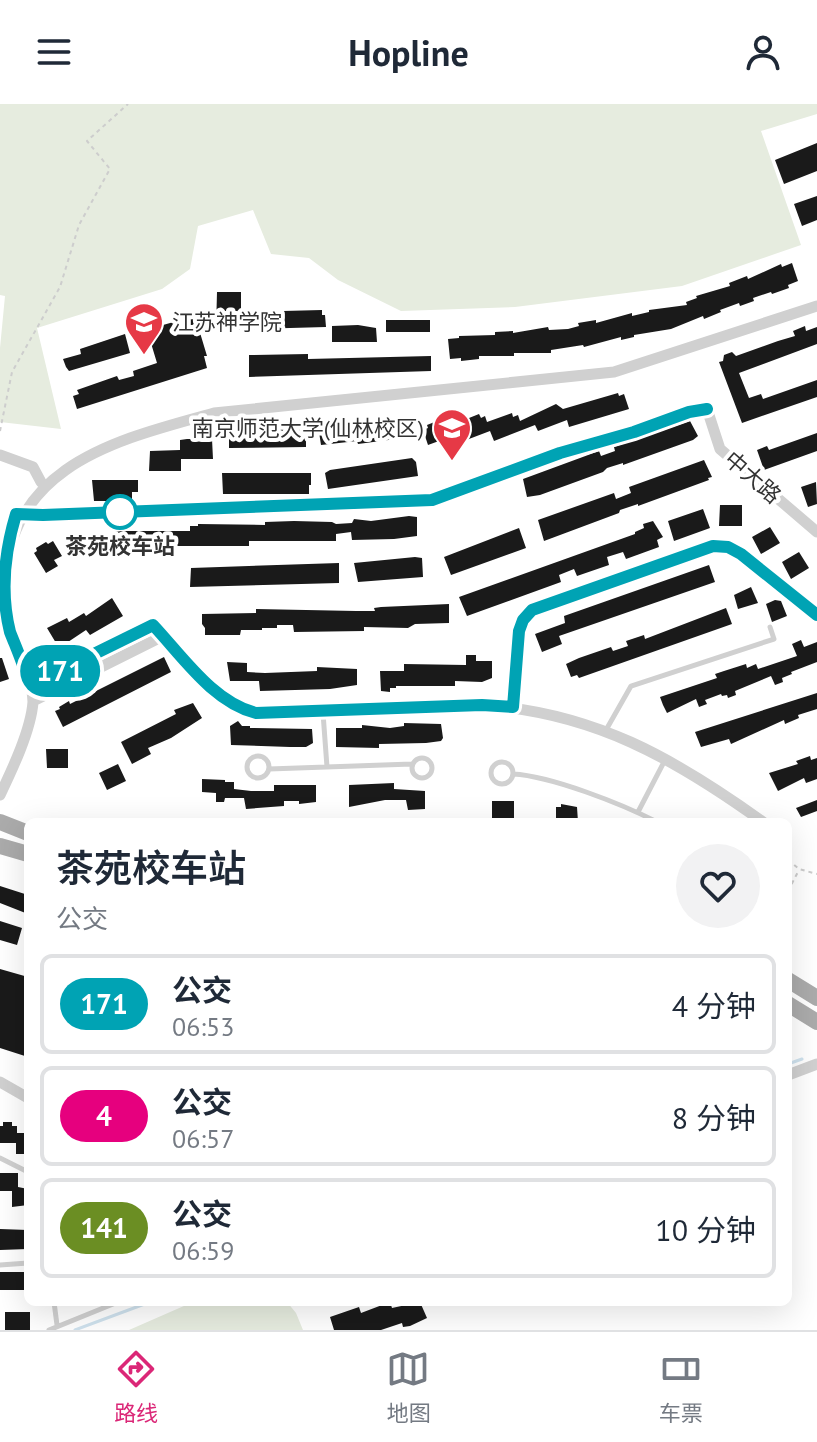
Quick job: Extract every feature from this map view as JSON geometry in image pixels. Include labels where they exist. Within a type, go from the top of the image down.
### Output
[{"type":"main road","points":[[0,822],[24,831]]},
{"type":"main road","points":[[0,846],[24,853]]},
{"type":"main road","points":[[792,982],[817,998]]},
{"type":"main road","points":[[792,1006],[817,1022]]},
{"type":"street","points":[[0,795],[26,729],[33,701],[4,603],[2,575],[6,548],[16,514],[41,482],[78,457],[162,427],[214,413],[614,372],[817,306]]},
{"type":"street","name":"中大路","points":[[16,514],[432,500],[560,453],[707,409],[720,449],[815,527]]},
{"type":"street","points":[[0,455],[33,467],[41,482]]},
{"type":"street","points":[[513,707],[519,631],[532,610],[706,548],[728,547],[741,554],[817,615]]},
{"type":"street","points":[[29,686],[153,625],[212,689],[237,707],[266,715],[482,705],[564,716],[606,730],[665,758],[757,818]]},
{"type":"street","points":[[33,701],[163,636]]},
{"type":"street","points":[[792,1073],[817,1064]]},
{"type":"street","points":[[0,1082],[24,1096]]},
{"type":"lane","points":[[606,730],[631,686],[774,639],[770,627]]},
{"type":"lane","points":[[323,713],[327,767]]},
{"type":"lane","points":[[258,756],[267,762],[269,769],[265,775],[254,777],[248,765],[251,759],[258,756]]},
{"type":"lane","points":[[269,769],[412,764],[426,758],[432,763],[432,771],[427,777],[419,778],[413,772],[412,764]]},
{"type":"lane","points":[[638,812],[665,758]]},
{"type":"lane","points":[[505,762],[513,774],[509,781],[502,784],[495,782],[491,771],[498,763],[505,762]]},
{"type":"lane","points":[[513,774],[533,775],[649,818]]},
{"type":"lane","points":[[0,1158],[24,1170]]},
{"type":"lane","points":[[0,1265],[24,1263]]},
{"type":"lane","points":[[55,1306],[57,1325]]},
{"type":"lane","points":[[49,1330],[107,1306]]},
{"type":"path","points":[[0,431],[12,372],[60,287],[79,225],[110,169],[87,141],[128,104]]},
{"type":"path","points":[[792,863],[799,869],[817,874]]},
{"type":"path","points":[[792,883],[799,869]]},
{"type":"shaded area","points":[[0,104],[817,104],[817,114],[761,131],[801,245],[682,286],[515,307],[401,311],[338,280],[309,258],[271,254],[253,210],[198,226],[190,269],[162,289],[37,328],[61,429],[0,422],[0,348],[5,296],[0,295]]},
{"type":"shaded area","points":[[184,1306],[290,1306],[303,1330],[129,1330]]},
{"type":"building","points":[[817,143],[817,171],[784,184],[775,160]]},
{"type":"building","points":[[817,196],[817,220],[802,226],[794,204]]},
{"type":"building","points":[[792,263],[798,281],[788,285],[789,288],[671,329],[584,347],[551,350],[551,353],[479,356],[479,359],[461,361],[461,358],[450,359],[448,339],[548,327],[549,330],[568,329],[579,326],[578,323],[596,320],[596,323],[632,313],[632,316],[649,310],[687,305],[686,302],[696,296],[730,286],[729,283],[747,276],[748,279],[781,264],[782,267]]},
{"type":"building","points":[[217,292],[241,292],[241,312],[322,310],[326,327],[216,330]]},
{"type":"building","points":[[161,316],[163,325],[195,316],[207,356],[204,356],[207,368],[77,409],[73,396],[79,394],[77,390],[117,376],[119,380],[134,376],[133,371],[157,363],[147,330],[154,328],[152,319]]},
{"type":"building","points":[[386,320],[430,320],[430,332],[386,332]]},
{"type":"building","points":[[332,326],[376,328],[377,342],[332,342]]},
{"type":"building","points":[[805,326],[806,331],[817,327],[817,344],[739,373],[749,398],[761,394],[763,399],[817,380],[817,397],[742,423],[719,362],[723,361],[724,355],[732,352],[736,356],[795,336],[793,331]]},
{"type":"building","points":[[125,334],[130,353],[69,371],[66,367],[63,359],[81,354],[80,349]]},
{"type":"building","points":[[308,354],[308,359],[431,356],[431,371],[249,377],[249,355]]},
{"type":"building","points":[[618,393],[619,396],[624,394],[629,409],[569,427],[567,420],[538,431],[535,425],[494,441],[490,431],[461,442],[458,434],[428,445],[423,430],[428,428],[427,425],[447,417],[448,421],[453,419],[454,424],[479,414],[481,418],[485,416],[487,422],[512,413],[513,417],[518,415],[520,421],[556,404],[563,409]]},
{"type":"building","points":[[406,418],[411,437],[321,445],[319,432],[323,426]]},
{"type":"building","points":[[690,421],[698,436],[693,440],[527,497],[523,479],[599,451],[601,456],[615,451],[614,447]]},
{"type":"building","points":[[233,428],[301,428],[306,433],[306,447],[229,448],[229,433]]},
{"type":"building","points":[[817,433],[817,451],[764,470],[757,450],[767,446],[769,450]]},
{"type":"building","points":[[212,439],[213,459],[181,459],[181,471],[149,471],[150,451],[180,450],[180,440]]},
{"type":"building","points":[[412,458],[416,462],[418,476],[328,489],[325,473],[330,470]]},
{"type":"building","points":[[704,460],[712,477],[709,480],[620,510],[619,513],[544,541],[538,520],[614,493],[616,499],[631,493],[629,487]]},
{"type":"building","points":[[222,473],[311,473],[311,485],[309,494],[223,494]]},
{"type":"building","points":[[92,480],[138,480],[138,492],[132,492],[132,501],[94,501]]},
{"type":"building","points":[[816,482],[817,504],[808,507],[801,487]]},
{"type":"building","points":[[720,505],[742,505],[742,526],[719,526]]},
{"type":"building","points":[[703,509],[710,528],[674,541],[668,521]]},
{"type":"building","points":[[417,517],[417,536],[352,540],[351,532],[336,534],[336,541],[249,541],[249,546],[174,546],[174,551],[115,551],[115,532],[122,531],[190,531],[190,526],[198,524],[265,525],[265,522],[294,521],[336,524],[352,523],[354,519],[371,521]]},
{"type":"building","points":[[653,521],[663,537],[657,540],[659,547],[626,559],[623,552],[607,557],[609,565],[577,576],[574,569],[559,575],[561,582],[467,616],[459,597],[635,534],[644,528],[643,524]]},
{"type":"building","points":[[770,527],[780,543],[761,554],[752,537]]},
{"type":"building","points":[[519,528],[526,548],[451,575],[444,557]]},
{"type":"building","points":[[53,541],[62,556],[54,560],[58,566],[46,573],[34,553],[36,548]]},
{"type":"building","points":[[799,552],[809,568],[791,579],[782,562]]},
{"type":"building","points":[[422,558],[423,577],[358,582],[354,563]]},
{"type":"building","points":[[339,563],[339,583],[190,587],[191,568]]},
{"type":"building","points":[[709,565],[715,582],[559,636],[562,644],[542,652],[535,634],[565,623],[564,616]]},
{"type":"building","points":[[751,587],[758,603],[738,609],[734,595]]},
{"type":"building","points":[[112,598],[123,616],[90,635],[86,630],[59,648],[47,628],[67,618],[69,622],[84,613],[86,616]]},
{"type":"building","points":[[781,601],[787,616],[772,622],[766,604]]},
{"type":"building","points":[[449,604],[449,623],[415,624],[408,628],[364,627],[364,631],[294,632],[293,625],[277,625],[277,628],[241,630],[240,635],[205,635],[202,624],[202,614],[256,613],[256,609],[375,611],[374,608],[381,607]]},
{"type":"building","points":[[726,608],[732,624],[579,678],[577,675],[571,677],[566,664],[579,658],[611,647],[613,651],[628,646],[626,641],[644,635],[645,639]]},
{"type":"building","points":[[801,640],[804,647],[817,642],[817,662],[791,672],[782,678],[783,682],[775,685],[771,676],[735,691],[736,695],[728,698],[721,694],[705,700],[707,704],[699,707],[696,699],[667,713],[660,697],[717,678],[715,674],[746,664],[747,668],[756,664],[758,669],[797,656],[792,644]]},
{"type":"building","points":[[466,655],[476,655],[476,661],[492,661],[492,678],[482,682],[455,681],[455,686],[396,686],[390,688],[390,692],[381,691],[380,671],[404,671],[404,664],[466,665]]},
{"type":"building","points":[[164,657],[171,672],[63,727],[55,711],[59,707]]},
{"type":"building","points":[[0,658],[9,679],[0,682]]},
{"type":"building","points":[[227,662],[247,663],[247,672],[265,673],[317,671],[317,667],[357,669],[357,685],[260,691],[259,681],[230,681]]},
{"type":"building","points":[[817,693],[817,709],[731,744],[729,739],[701,747],[695,732]]},
{"type":"building","points":[[193,703],[202,718],[171,738],[148,748],[151,754],[132,764],[121,742],[176,714],[174,710]]},
{"type":"building","points":[[238,721],[250,728],[312,729],[313,743],[306,747],[231,745],[230,726]]},
{"type":"building","points":[[404,723],[441,724],[443,738],[426,743],[379,744],[379,748],[336,747],[336,728],[362,728],[362,725],[390,728],[404,726]]},
{"type":"building","points":[[46,749],[68,749],[68,768],[47,768]]},
{"type":"building","points":[[810,756],[811,760],[817,758],[817,779],[806,783],[804,778],[778,791],[769,773],[798,764],[796,761]]},
{"type":"building","points":[[118,764],[126,781],[107,790],[99,773]]},
{"type":"building","points":[[202,779],[234,782],[234,789],[251,791],[274,791],[274,785],[316,785],[316,802],[299,804],[299,801],[284,801],[284,806],[246,809],[244,798],[225,798],[224,802],[216,802],[216,793],[202,792]]},
{"type":"building","points":[[394,783],[394,789],[425,791],[425,809],[408,810],[406,800],[385,800],[349,807],[349,785]]},
{"type":"building","points":[[817,800],[817,811],[801,817],[796,808]]},
{"type":"building","points":[[492,801],[514,801],[514,818],[492,818]]},
{"type":"building","points":[[561,804],[577,807],[578,818],[556,818],[556,807],[561,807]]},
{"type":"building","points":[[0,886],[24,894],[24,912],[0,903]]},
{"type":"building","points":[[0,921],[22,928],[17,945],[0,940]]},
{"type":"building","points":[[0,969],[24,976],[24,1056],[0,1048]]},
{"type":"building","points":[[3,1122],[12,1122],[12,1126],[17,1126],[17,1133],[24,1133],[24,1154],[16,1154],[16,1143],[0,1143],[0,1126]]},
{"type":"building","points":[[0,1173],[18,1173],[18,1187],[24,1188],[24,1206],[12,1207],[12,1191],[0,1191]]},
{"type":"building","points":[[0,1229],[24,1230],[24,1249],[0,1250]]},
{"type":"building","points":[[0,1272],[24,1272],[24,1290],[0,1290]]},
{"type":"building","points":[[379,1306],[422,1306],[427,1318],[410,1326],[403,1327],[402,1323],[381,1330],[334,1330],[330,1317],[359,1307],[361,1313]]},
{"type":"building","points":[[5,1312],[30,1312],[30,1330],[5,1330]]},
{"type":"waterway","points":[[792,1063],[802,1059]]},
{"type":"waterway","points":[[75,1330],[139,1306]]},
{"type":"bus line","name":"171","points":[[707,409],[560,453],[432,500],[16,514],[2,575],[4,603],[29,686],[153,625],[212,689],[246,711],[266,715],[482,705],[513,707],[519,631],[532,610],[713,546],[735,550],[817,615]]},
{"type":"place","name":"江苏神学院","points":[[144,356]]},
{"type":"place","name":"南京师范大学(仙林校区)","points":[[452,462]]},
{"type":"place","name":"茶苑校车站","points":[[120,512]]}]
